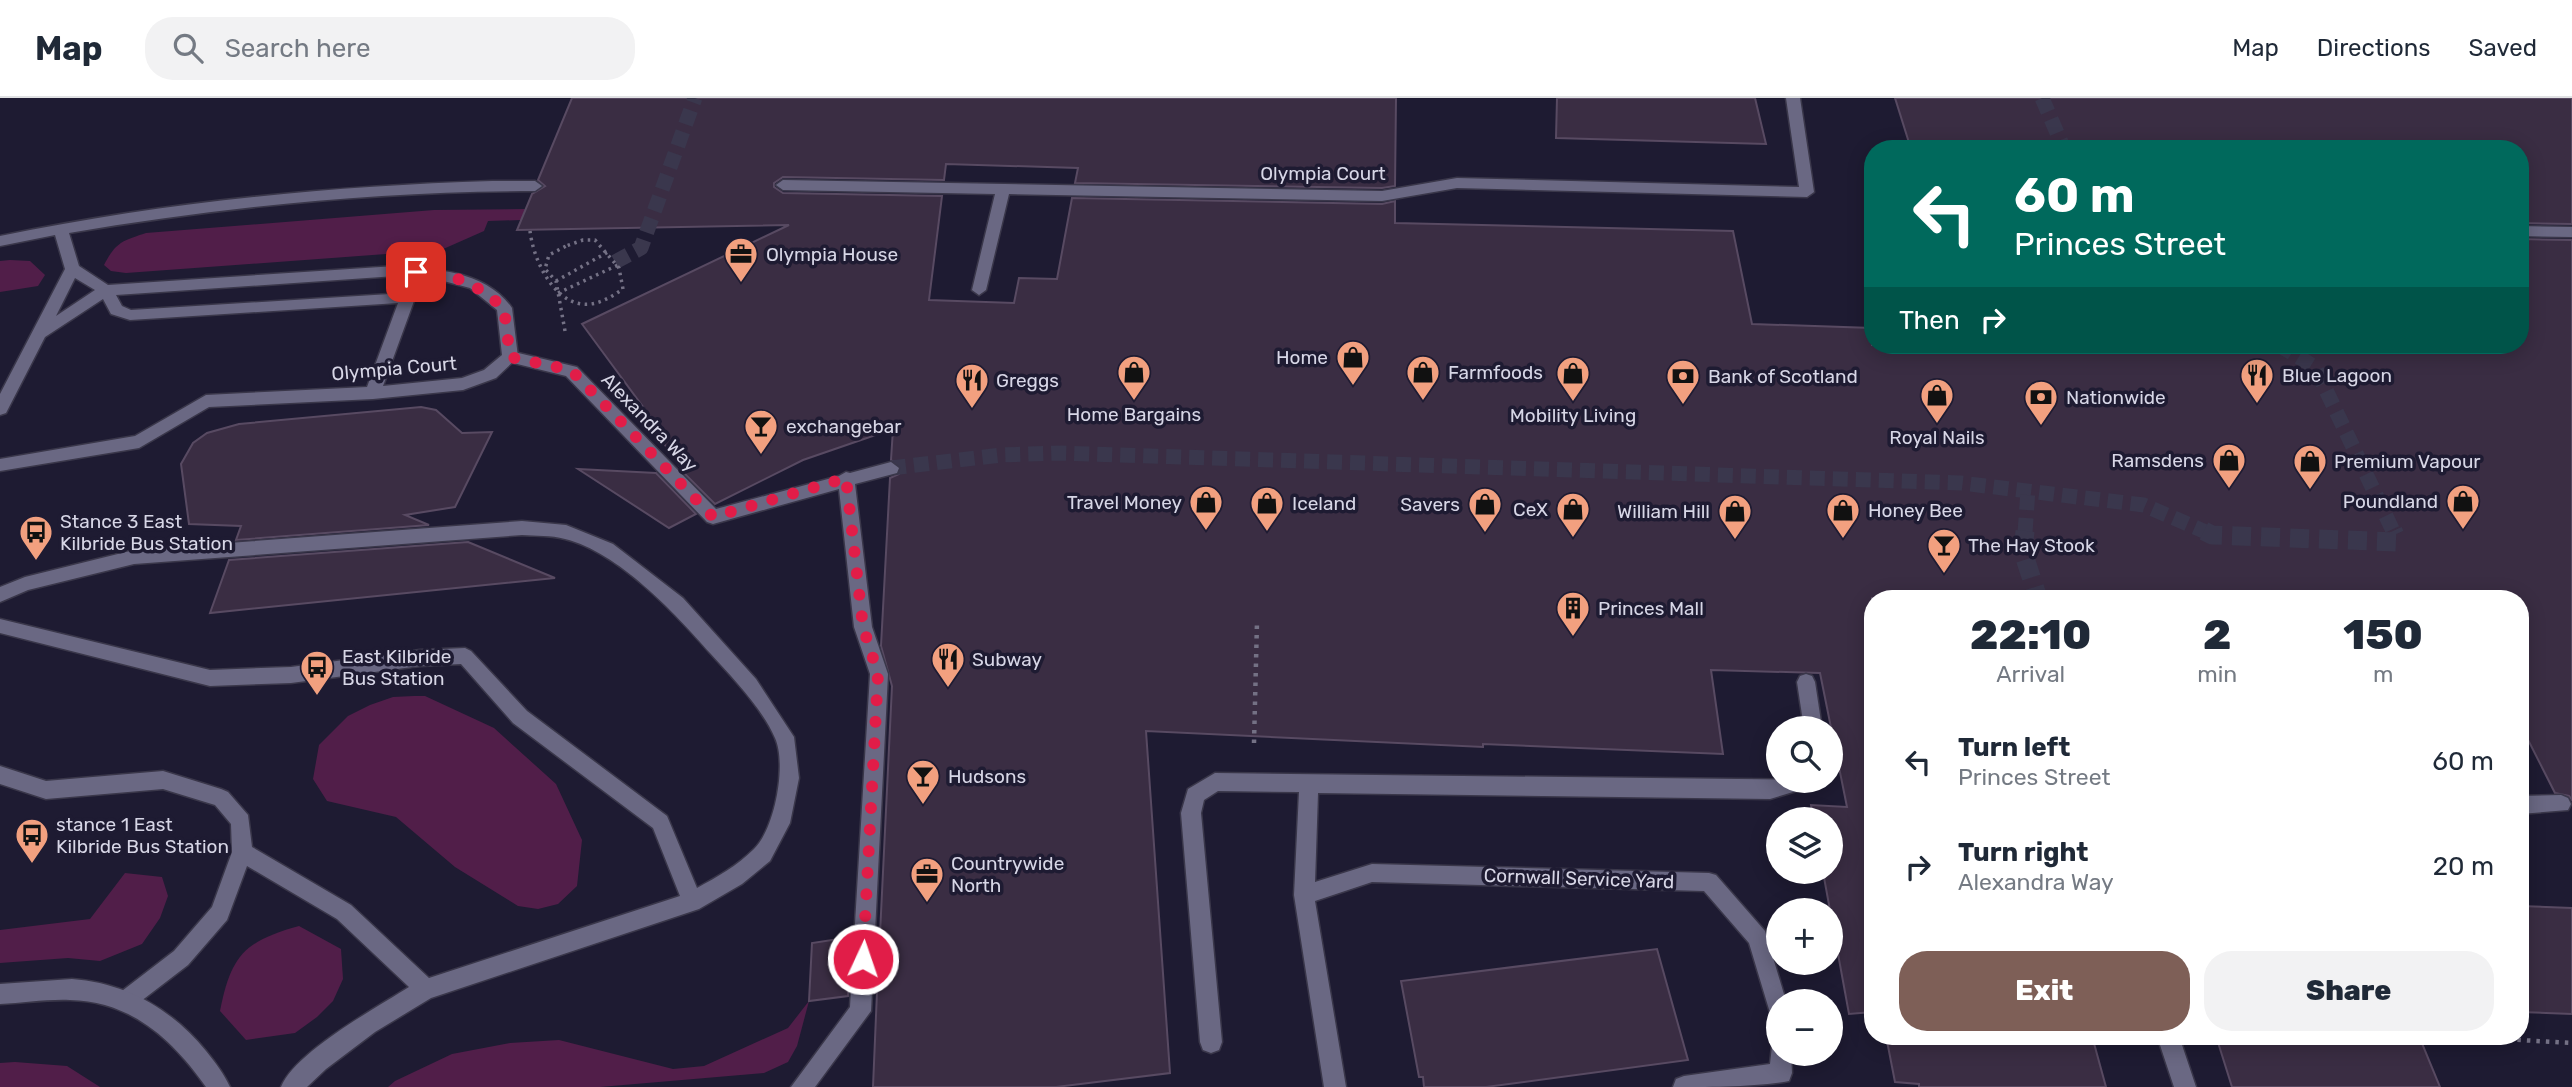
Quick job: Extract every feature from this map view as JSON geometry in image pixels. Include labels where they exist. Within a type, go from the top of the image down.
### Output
[{"type":"street","name":"Olympia Court","points":[[783,185],[1382,197],[1457,183],[1807,192],[1793,98]]},
{"type":"street","points":[[0,241],[60,227],[297,196],[449,185],[535,186]]},
{"type":"street","points":[[979,290],[1003,189]]},
{"type":"street","points":[[60,227],[72,269],[106,290],[116,310],[130,315],[401,297],[406,301],[373,393]]},
{"type":"street","points":[[2529,230],[2572,232]]},
{"type":"street","points":[[0,409],[72,269]]},
{"type":"street","points":[[38,335],[106,290],[397,271],[436,274],[475,284],[504,308],[510,357],[571,370]]},
{"type":"street","name":"Olympia Court","points":[[0,465],[139,442],[206,401],[373,393],[463,384],[489,374],[510,357]]},
{"type":"street","name":"Alexandra Way","points":[[571,370],[713,517],[846,478]]},
{"type":"street","points":[[802,1087],[860,1011],[878,674],[863,627],[846,478],[891,468]]},
{"type":"street","points":[[0,595],[25,584],[147,556],[522,528],[566,532],[607,549],[677,603],[750,685],[785,737],[789,778],[780,822],[763,854],[735,877],[692,902],[426,989],[348,1040],[318,1062],[292,1087]]},
{"type":"street","points":[[0,626],[210,678],[291,675],[420,658],[466,656],[520,717],[660,822],[692,902]]},
{"type":"street","points":[[1806,682],[1811,716]]},
{"type":"street","points":[[0,775],[46,790],[163,780],[221,798],[241,821],[242,852],[220,913],[181,958],[125,1001]]},
{"type":"street","points":[[1211,1042],[1191,813],[1195,794],[1215,782],[1766,790]]},
{"type":"street","points":[[1309,784],[1304,895],[1335,1087]]},
{"type":"street","points":[[2529,805],[2561,804]]},
{"type":"street","points":[[242,852],[344,912],[426,989]]},
{"type":"street","name":"Cornwall Service Yard","points":[[1304,895],[1371,873],[1709,882],[1758,938],[1772,989]]},
{"type":"street","points":[[0,994],[82,990],[125,1001],[164,1021],[196,1055],[219,1087]]},
{"type":"street","points":[[2171,1045],[2185,1087]]},
{"type":"street","points":[[1684,1087],[1781,1073],[1781,1066]]},
{"type":"path","points":[[530,231],[532,255],[558,293],[574,304],[593,304],[611,298],[623,289],[624,276],[608,252],[594,240],[583,240],[550,255],[545,269],[556,281],[558,293],[571,370]]},
{"type":"path","points":[[556,281],[608,252]]},
{"type":"path","points":[[558,293],[618,265]]},
{"type":"path","points":[[1253,782],[1257,622]]},
{"type":"path","points":[[2529,1041],[2572,1043]]},
{"type":"shaded area","points":[[525,209],[521,220],[488,221],[484,231],[441,250],[126,273],[111,271],[104,265],[120,243],[146,233],[434,210]]},
{"type":"shaded area","points":[[0,261],[30,261],[45,275],[38,286],[0,292]]},
{"type":"shaded area","points":[[425,696],[494,728],[556,784],[582,840],[577,886],[558,904],[538,909],[518,906],[455,867],[396,817],[327,801],[313,779],[319,745],[348,716],[370,705],[393,697]]},
{"type":"shaded area","points":[[125,873],[162,877],[168,896],[160,918],[142,944],[100,961],[68,958],[0,963],[0,930],[90,919]]},
{"type":"shaded area","points":[[299,926],[341,949],[343,979],[333,1001],[295,1033],[246,1040],[220,1011],[229,976],[243,953],[253,945]]},
{"type":"shaded area","points":[[809,1001],[797,1046],[788,1062],[764,1073],[600,1087],[388,1087],[395,1081],[452,1054],[510,1043],[559,1040],[673,1069],[704,1066],[788,1028]]},
{"type":"shaded area","points":[[0,1063],[67,1066],[100,1087],[0,1087]]},
{"type":"building","name":"Princes Mall","points":[[572,98],[1396,98],[1395,186],[1382,188],[1075,183],[1078,168],[946,164],[944,180],[783,177],[774,183],[774,187],[783,193],[942,196],[929,300],[1014,303],[1019,278],[1057,279],[1072,198],[1382,204],[1395,201],[1395,223],[1733,231],[1752,324],[1864,328],[1864,354],[2529,354],[2529,239],[2572,240],[2572,800],[2569,796],[2555,793],[2529,742],[2529,590],[1864,590],[1864,1013],[1849,1014],[1842,975],[1843,898],[1828,898],[1825,884],[1843,884],[1843,807],[1811,805],[1847,807],[1843,787],[1843,716],[1829,716],[1820,673],[1711,670],[1723,754],[1483,744],[1483,747],[1146,731],[1170,1073],[1056,1087],[873,1087],[877,992],[875,993],[892,686],[881,646],[890,478],[899,474],[902,467],[891,460],[893,429],[803,460],[715,504],[685,474],[656,432],[660,430],[582,324],[789,225],[517,230],[532,194],[545,186],[538,180]]},
{"type":"building","points":[[1557,98],[1755,98],[1766,144],[1556,138]]},
{"type":"building","points":[[1895,98],[2572,98],[2572,224],[2529,223],[2529,140],[1908,140]]},
{"type":"building","points":[[421,407],[436,410],[462,433],[492,432],[455,507],[405,515],[429,525],[236,540],[241,526],[189,524],[181,464],[193,443],[207,433],[239,424]]},
{"type":"building","points":[[578,469],[656,473],[696,514],[669,528]]},
{"type":"building","points":[[468,542],[555,578],[210,613],[229,560]]},
{"type":"building","points":[[2529,906],[2572,908],[2572,1014],[2529,1012]]},
{"type":"building","points":[[852,937],[848,996],[809,1001],[812,943]]},
{"type":"building","points":[[1657,949],[1688,1060],[1486,1087],[1424,1087],[1423,1077],[1419,1077],[1401,981]]},
{"type":"building","points":[[1888,1045],[2094,1045],[2106,1087],[1919,1087],[1919,1084],[1895,1082]]},
{"type":"building","points":[[2219,1045],[2423,1045],[2440,1087],[2232,1087]]},
{"type":"tunnel","points":[[615,262],[641,248],[695,98]]},
{"type":"tunnel","points":[[2042,98],[2060,140]]},
{"type":"tunnel","points":[[2294,354],[2315,367],[2394,533]]},
{"type":"tunnel","points":[[891,468],[1001,455],[1062,453],[1961,483],[2028,491]]},
{"type":"tunnel","points":[[2025,533],[2028,491]]},
{"type":"tunnel","points":[[2028,491],[2144,505],[2208,533]]},
{"type":"tunnel","points":[[2025,531],[2023,552],[2035,590]]},
{"type":"tunnel","points":[[2204,531],[2208,533]]},
{"type":"tunnel","points":[[2208,533],[2398,542],[2393,531]]},
{"type":"place","name":"Olympia House","points":[[741,284]]},
{"type":"place","name":"Home","points":[[1353,387]]},
{"type":"place","name":"Home Bargains","points":[[1134,402]]},
{"type":"place","name":"Farmfoods","points":[[1423,402]]},
{"type":"place","name":"Mobility Living","points":[[1573,403]]},
{"type":"place","name":"Blue Lagoon","points":[[2257,405]]},
{"type":"place","name":"Bank of Scotland","points":[[1683,406]]},
{"type":"place","name":"Greggs","points":[[972,410]]},
{"type":"place","name":"Royal Nails","points":[[1937,425]]},
{"type":"place","name":"Nationwide","points":[[2041,427]]},
{"type":"place","name":"exchangebar","points":[[761,456]]},
{"type":"place","name":"Ramsdens","points":[[2229,490]]},
{"type":"place","name":"Premium Vapour","points":[[2310,491]]},
{"type":"place","name":"Poundland","points":[[2463,531]]},
{"type":"place","name":"Travel Money","points":[[1206,532]]},
{"type":"place","name":"Iceland","points":[[1267,533]]},
{"type":"place","name":"Savers","points":[[1485,534]]},
{"type":"place","name":"CeX","points":[[1573,539]]},
{"type":"place","name":"Honey Bee","points":[[1843,540]]},
{"type":"place","name":"William Hill","points":[[1735,541]]},
{"type":"place","name":"Stance 3 East Kilbride Bus Station","points":[[36,562]]},
{"type":"place","name":"The Hay Stook","points":[[1944,575]]},
{"type":"place","name":"Princes Mall","points":[[1573,638]]},
{"type":"place","name":"Subway","points":[[948,689]]},
{"type":"place","name":"East Kilbride Bus Station","points":[[317,697]]},
{"type":"place","name":"Hudsons","points":[[923,806]]},
{"type":"place","name":"stance 1 East Kilbride Bus Station","points":[[32,865]]},
{"type":"place","name":"Countrywide North","points":[[927,904]]},
{"type":"route","points":[[416,272],[475,284],[504,308],[510,357],[571,370],[713,517],[846,478],[863,627],[878,674],[863,959]]}]
